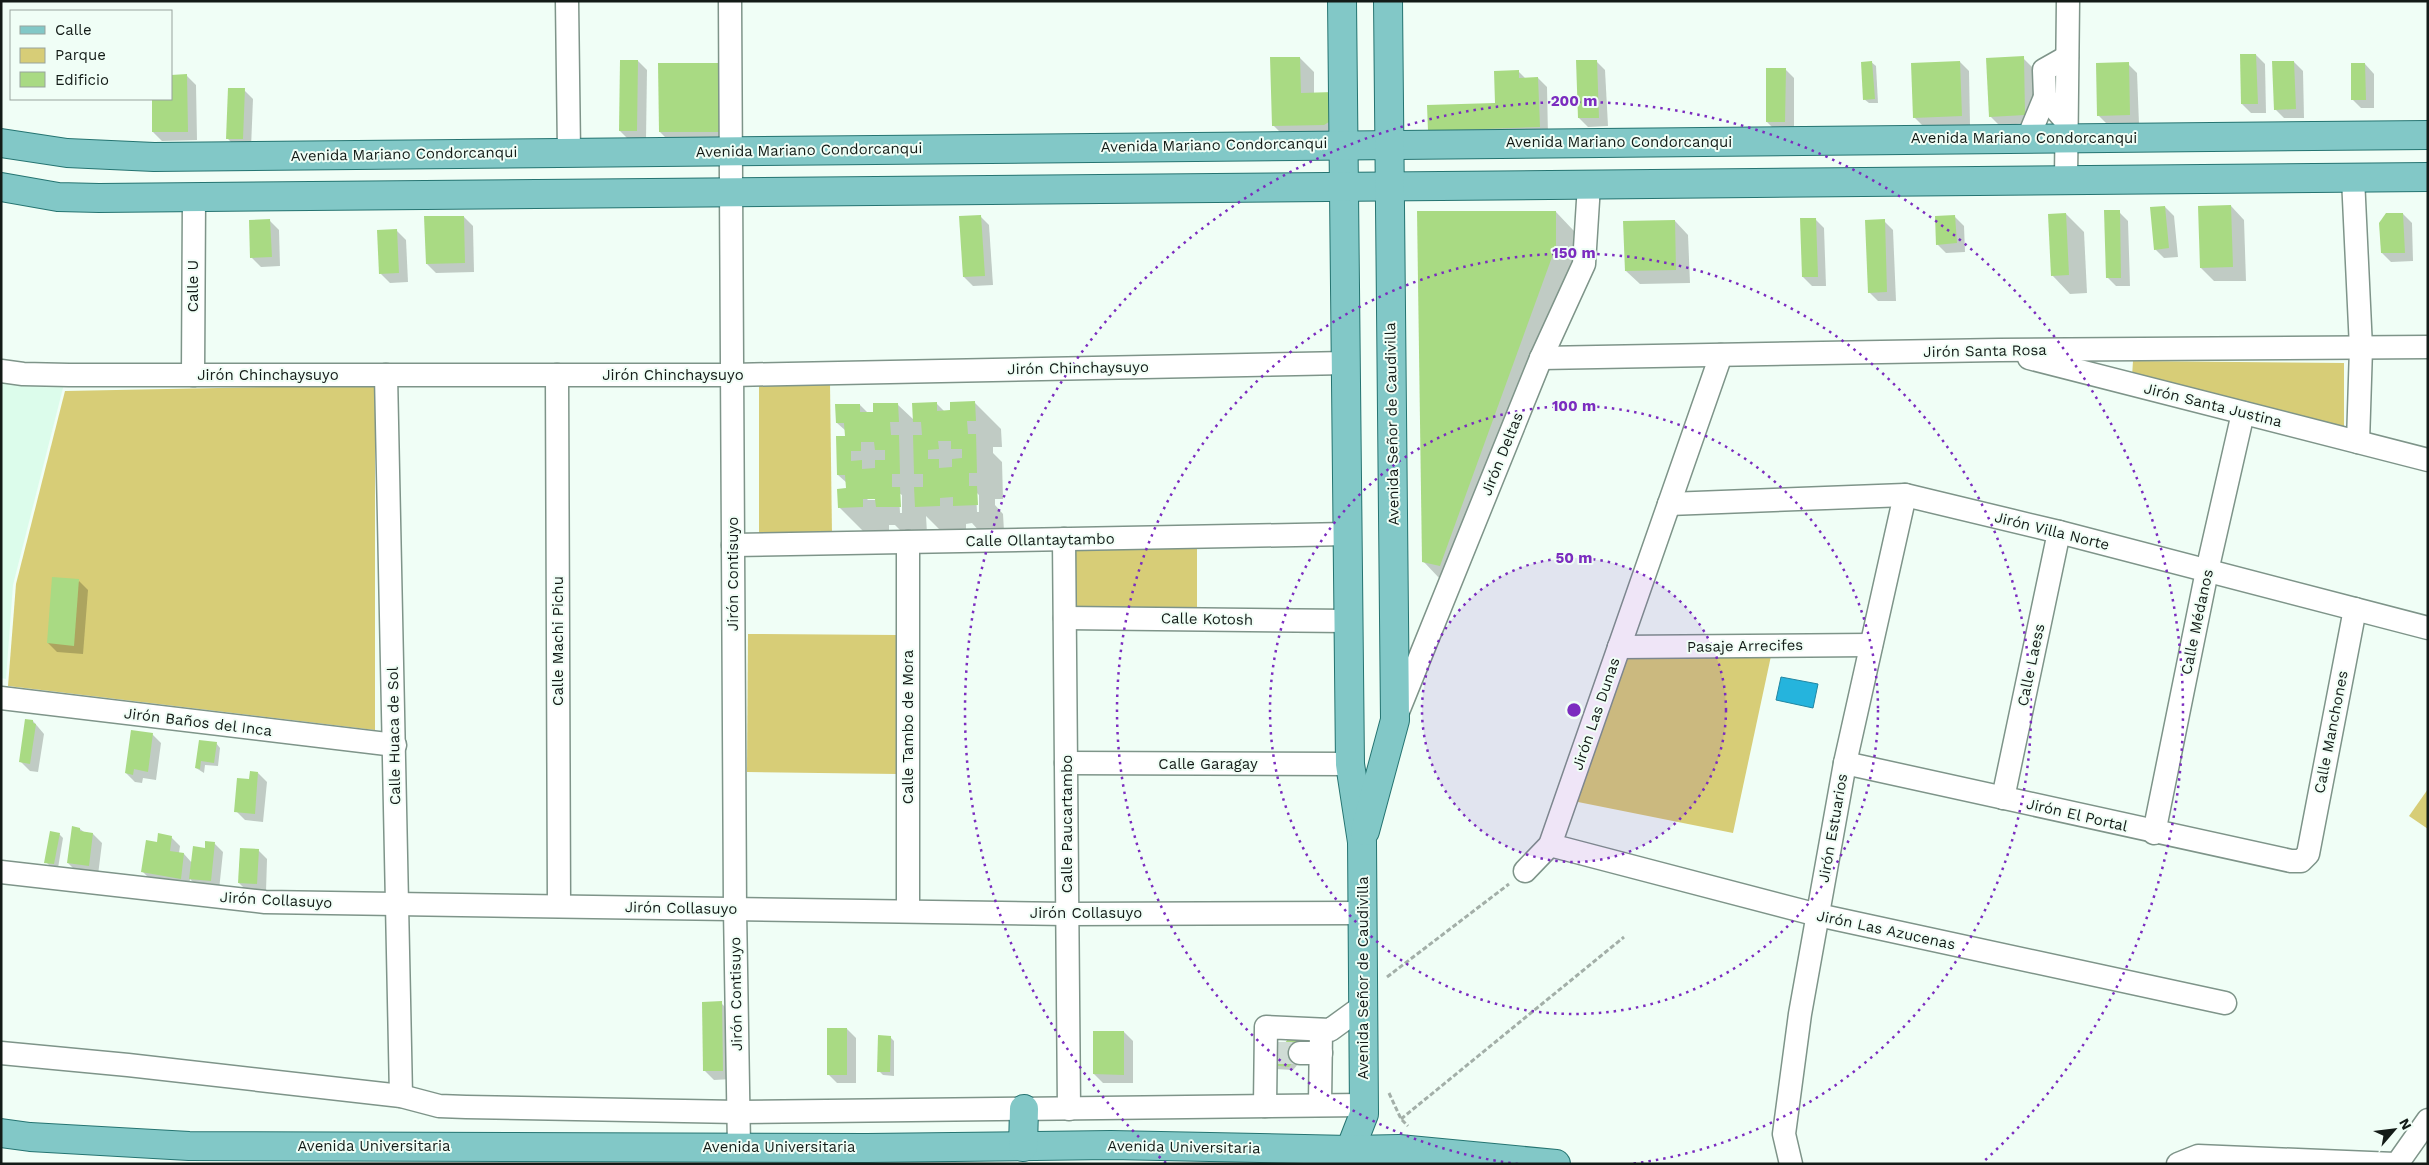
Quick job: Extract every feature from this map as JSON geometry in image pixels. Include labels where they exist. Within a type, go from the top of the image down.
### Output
[{"type":"main road","name":"Avenida Señor de Caudivilla","points":[[1342,1],[1350,764],[1362,842],[1364,1109],[1350,1157]]},
{"type":"main road","name":"Avenida Señor de Caudivilla","points":[[1362,842],[1395,720],[1388,1]]},
{"type":"main road","name":"Avenida Mariano Condorcanqui","points":[[1,143],[67,153],[154,156],[2028,138],[2066,130],[2428,135]]},
{"type":"main road","points":[[1,187],[58,196],[194,198],[2428,177]]},
{"type":"main road","points":[[1017,1153],[1024,1109]]},
{"type":"main road","points":[[1364,1109],[1399,1156]]},
{"type":"main road","name":"Avenida Universitaria","points":[[1,1133],[30,1137],[189,1146],[739,1147],[1017,1153],[1112,1146],[1350,1157],[1435,1153],[1556,1164]]},
{"type":"main road","points":[[1090,1164],[1100,1152],[1112,1146]]},
{"type":"street","points":[[567,1],[569,152]]},
{"type":"street","name":"Jirón Contisuyo","points":[[730,1],[735,909],[739,1147]]},
{"type":"street","points":[[2066,180],[2068,1]]},
{"type":"street","points":[[2028,138],[2045,97],[2044,70],[2067,57]]},
{"type":"street","points":[[2045,97],[2066,130]]},
{"type":"street","points":[[2352,178],[2361,348],[2358,442]]},
{"type":"street","name":"Jirón Deltas","points":[[1395,720],[1541,358],[1584,264],[1589,185]]},
{"type":"street","name":"Calle U","points":[[193,375],[194,198]]},
{"type":"street","name":"Jirón Santa Rosa","points":[[1541,358],[1999,350],[2428,347]]},
{"type":"street","name":"Jirón Santa Justina","points":[[1999,350],[2428,460]]},
{"type":"street","name":"Jirón Las Dunas","points":[[1525,871],[1550,845],[1721,355]]},
{"type":"street","name":"Jirón Chinchaysuyo","points":[[1,371],[23,374],[193,375],[732,375],[1346,363]]},
{"type":"street","name":"Calle Huaca de Sol","points":[[386,375],[401,1096]]},
{"type":"street","name":"Calle Machi Pichu","points":[[557,375],[560,906]]},
{"type":"street","name":"Calle Médanos","points":[[2154,833],[2207,570],[2243,413]]},
{"type":"street","name":"Jirón Villa Norte","points":[[1669,504],[1905,495],[2060,532],[2428,628]]},
{"type":"street","name":"Jirón Estuarios","points":[[1791,1164],[1784,1134],[1800,1014],[1845,763],[1905,495]]},
{"type":"street","name":"Calle Laess","points":[[2003,798],[2060,532]]},
{"type":"street","name":"Calle Ollantaytambo","points":[[733,545],[1347,534]]},
{"type":"street","name":"Calle Paucartambo","points":[[1064,539],[1069,1109]]},
{"type":"street","name":"Calle Tambo de Mora","points":[[908,542],[908,911]]},
{"type":"street","name":"Calle Manchones","points":[[2308,854],[2355,609]]},
{"type":"street","name":"Calle Kotosh","points":[[1065,618],[1348,621]]},
{"type":"street","name":"Pasaje Arrecifes","points":[[1619,647],[1871,644]]},
{"type":"street","name":"Jirón Baños del Inca","points":[[1,698],[394,745]]},
{"type":"street","name":"Jirón El Portal","points":[[1845,763],[2154,833],[2291,861],[2302,861],[2308,854]]},
{"type":"street","name":"Calle Garagay","points":[[1066,764],[1350,764]]},
{"type":"street","name":"Jirón Las Azucenas","points":[[1550,845],[1818,915],[2225,1003]]},
{"type":"street","name":"Jirón Collasuyo","points":[[1,872],[265,902],[1067,914],[1362,913]]},
{"type":"street","points":[[1265,1106],[1272,1053],[1266,1027],[1330,1030],[1363,1001]]},
{"type":"street","points":[[1320,1104],[1310,1053],[1321,1030]]},
{"type":"street","points":[[1,1053],[128,1065],[401,1096],[439,1106],[738,1112],[1069,1109],[1320,1104],[1364,1109]]},
{"type":"street","points":[[2178,1164],[2198,1156],[2396,1164],[2428,1120]]},
{"type":"path","points":[[1363,1001],[1525,871]]},
{"type":"path","points":[[1402,1119],[1624,937]]},
{"type":"path","points":[[1385,1085],[1402,1119],[1435,1153]]},
{"type":"shaded area","points":[[1,383],[64,384],[13,585],[6,679],[1,678]]},
{"type":"green space","points":[[2133,361],[2344,363],[2344,428],[2132,377]]},
{"type":"green space","points":[[759,383],[830,383],[832,535],[759,535]]},
{"type":"green space","points":[[375,385],[375,730],[8,686],[16,584],[65,391]]},
{"type":"green space","points":[[1074,544],[1197,544],[1197,607],[1074,607]]},
{"type":"green space","points":[[748,634],[897,635],[897,774],[747,772]]},
{"type":"green space","points":[[1626,655],[1771,656],[1733,833],[1573,801]]},
{"type":"green space","points":[[2428,789],[2428,829],[2409,816]]},
{"type":"water","points":[[1781,677],[1818,684],[1813,708],[1776,700]]},
{"type":"building","points":[[2240,54],[2256,54],[2258,104],[2241,104]]},
{"type":"building","points":[[2024,56],[2025,115],[1989,117],[1986,58]]},
{"type":"building","points":[[1270,57],[1300,57],[1301,93],[1333,92],[1334,119],[1324,125],[1272,126]]},
{"type":"building","points":[[620,60],[638,60],[637,131],[619,131]]},
{"type":"building","points":[[1576,60],[1597,60],[1599,118],[1578,118]]},
{"type":"building","points":[[1872,61],[1875,99],[1863,100],[1861,62]]},
{"type":"building","points":[[1960,61],[1962,116],[1913,118],[1911,63]]},
{"type":"building","points":[[2272,61],[2294,61],[2296,109],[2274,110]]},
{"type":"building","points":[[2129,62],[2130,115],[2097,116],[2096,63]]},
{"type":"building","points":[[658,63],[721,63],[721,132],[659,132]]},
{"type":"building","points":[[2351,63],[2365,63],[2366,100],[2351,100]]},
{"type":"building","points":[[1766,68],[1786,68],[1785,122],[1766,122]]},
{"type":"building","points":[[1519,70],[1519,78],[1538,77],[1540,127],[1428,131],[1427,105],[1495,103],[1494,71]]},
{"type":"building","points":[[187,74],[188,132],[152,132],[152,100],[172,100],[172,75]]},
{"type":"building","points":[[228,88],[245,88],[243,139],[226,139]]},
{"type":"building","points":[[2231,205],[2233,267],[2200,268],[2198,206]]},
{"type":"building","points":[[2165,206],[2169,248],[2154,250],[2150,207]]},
{"type":"building","points":[[2104,210],[2120,210],[2121,278],[2106,278]]},
{"type":"building","points":[[1417,211],[1556,211],[1556,246],[1440,566],[1422,562]]},
{"type":"building","points":[[2066,213],[2069,275],[2051,276],[2048,214]]},
{"type":"building","points":[[2386,213],[2403,213],[2405,253],[2381,253],[2379,223]]},
{"type":"building","points":[[981,215],[985,276],[963,277],[959,216]]},
{"type":"building","points":[[1955,215],[1957,243],[1936,245],[1935,216]]},
{"type":"building","points":[[424,216],[464,216],[465,263],[426,264]]},
{"type":"building","points":[[1800,218],[1816,218],[1818,277],[1802,277]]},
{"type":"building","points":[[270,219],[272,257],[250,258],[249,220]]},
{"type":"building","points":[[1885,219],[1887,292],[1868,293],[1865,220]]},
{"type":"building","points":[[1675,220],[1676,270],[1625,271],[1623,221]]},
{"type":"building","points":[[397,229],[399,273],[379,274],[377,230]]},
{"type":"building","points":[[975,401],[976,421],[967,421],[968,434],[976,434],[977,473],[969,473],[969,486],[977,486],[978,505],[953,506],[953,497],[940,498],[940,506],[915,507],[914,487],[923,487],[923,474],[914,474],[913,435],[922,435],[921,422],[913,422],[912,403],[937,402],[937,411],[950,410],[950,402]],"holes":[[[938,441],[951,441],[951,449],[962,449],[962,458],[952,459],[952,467],[939,468],[939,459],[928,459],[928,450],[939,449]]]},
{"type":"building","points":[[873,403],[898,403],[899,422],[890,422],[891,435],[899,435],[900,474],[892,474],[892,487],[900,487],[901,507],[876,507],[875,499],[863,499],[863,507],[838,508],[837,489],[846,488],[845,475],[837,475],[836,436],[845,436],[844,423],[836,423],[835,404],[860,404],[860,412],[873,412]],"holes":[[[861,442],[874,442],[875,450],[885,450],[885,460],[875,460],[875,468],[862,469],[862,460],[851,461],[851,451],[861,451]]]},
{"type":"building","points":[[52,577],[79,579],[74,646],[47,643]]},
{"type":"building","points":[[25,719],[33,720],[33,723],[36,724],[30,764],[19,762]]},
{"type":"building","points":[[131,730],[153,733],[148,772],[134,769],[133,775],[125,773]]},
{"type":"building","points":[[199,740],[217,742],[214,763],[201,761],[200,769],[195,768]]},
{"type":"building","points":[[250,771],[258,772],[255,814],[234,812],[237,778],[249,779]]},
{"type":"building","points":[[72,826],[80,828],[80,831],[93,833],[89,866],[67,863]]},
{"type":"building","points":[[50,831],[60,833],[54,864],[44,863]]},
{"type":"building","points":[[158,833],[172,836],[170,851],[184,853],[181,879],[141,872],[146,840],[157,842]]},
{"type":"building","points":[[205,841],[215,842],[211,881],[189,879],[193,846],[205,848]]},
{"type":"building","points":[[240,848],[259,849],[257,884],[238,883]]},
{"type":"building","points":[[722,1001],[723,1071],[703,1071],[702,1002]]},
{"type":"building","points":[[827,1028],[847,1028],[847,1075],[827,1075]]},
{"type":"building","points":[[1294,1030],[1318,1032],[1289,1067],[1270,1065]]},
{"type":"building","points":[[1093,1031],[1124,1031],[1124,1075],[1093,1074]]},
{"type":"building","points":[[878,1035],[891,1036],[890,1072],[877,1072]]},
{"type":"tunnel","points":[[1278,1053],[1300,1053]]}]
